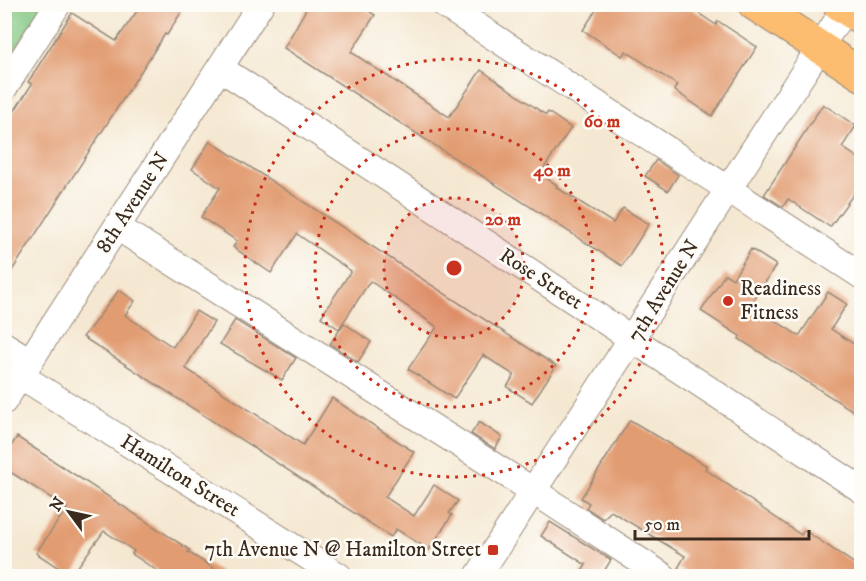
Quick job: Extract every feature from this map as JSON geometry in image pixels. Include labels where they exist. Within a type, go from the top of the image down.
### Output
[{"type":"main road","points":[[754,4],[861,75]]},
{"type":"street","points":[[4,88],[58,4]]},
{"type":"street","name":"8th Avenue N","points":[[4,401],[261,4]]},
{"type":"street","points":[[443,4],[861,276]]},
{"type":"street","name":"7th Avenue N","points":[[478,576],[535,492],[820,48],[848,9]]},
{"type":"street","name":"Rose Street","points":[[220,68],[861,490]]},
{"type":"street","points":[[117,227],[535,492],[663,576]]},
{"type":"street","name":"Hamilton Street","points":[[4,345],[25,369],[339,576]]},
{"type":"green space","points":[[5,5],[44,5],[5,65]]},
{"type":"building","points":[[142,4],[172,4],[182,11],[4,283],[4,127],[32,84],[28,82],[72,13],[116,41]]},
{"type":"building","points":[[309,4],[358,4],[375,15],[351,52],[449,117],[481,70],[546,115],[548,112],[571,128],[540,174],[557,185],[556,187],[613,223],[623,208],[649,224],[622,266],[284,48]]},
{"type":"building","points":[[600,4],[685,4],[716,25],[718,21],[757,47],[712,116],[674,90],[677,85],[626,51],[622,56],[583,30]]},
{"type":"building","points":[[823,104],[856,126],[842,147],[861,160],[861,196],[855,192],[830,227],[788,199],[783,207],[764,195]]},
{"type":"building","points":[[210,141],[556,366],[532,403],[507,387],[514,375],[483,355],[454,399],[408,369],[437,327],[370,281],[339,329],[321,317],[351,271],[297,234],[271,273],[233,247],[237,241],[201,217],[220,188],[192,169]]},
{"type":"building","points":[[656,160],[678,175],[668,191],[645,176]]},
{"type":"building","points":[[751,249],[776,265],[751,305],[799,336],[828,292],[847,304],[831,329],[861,349],[861,416],[739,339],[740,336],[701,311],[725,274],[733,279]]},
{"type":"building","points":[[119,290],[135,301],[125,315],[173,347],[196,311],[214,322],[185,368],[303,445],[332,398],[414,452],[385,497],[414,516],[434,485],[458,501],[449,513],[452,515],[429,550],[396,529],[391,537],[83,337]]},
{"type":"building","points":[[235,320],[296,358],[282,380],[220,344]]},
{"type":"building","points":[[344,323],[371,342],[358,362],[330,344]]},
{"type":"building","points":[[630,420],[707,466],[705,469],[801,535],[804,530],[861,568],[861,576],[692,576],[678,568],[685,556],[611,511],[603,519],[586,508],[589,503],[581,498]]},
{"type":"building","points":[[479,422],[502,437],[495,449],[471,434]]},
{"type":"building","points":[[17,437],[226,576],[165,576],[132,554],[134,551],[104,531],[71,576],[36,553],[67,508],[4,468],[4,457]]},
{"type":"building","points":[[550,522],[611,560],[601,576],[579,576],[586,565],[541,536]]},
{"type":"place","name":"Readiness Fitness","points":[[728,301]]},
{"type":"place","name":"7th Avenue N @ Hamilton Street","points":[[493,550]]}]
